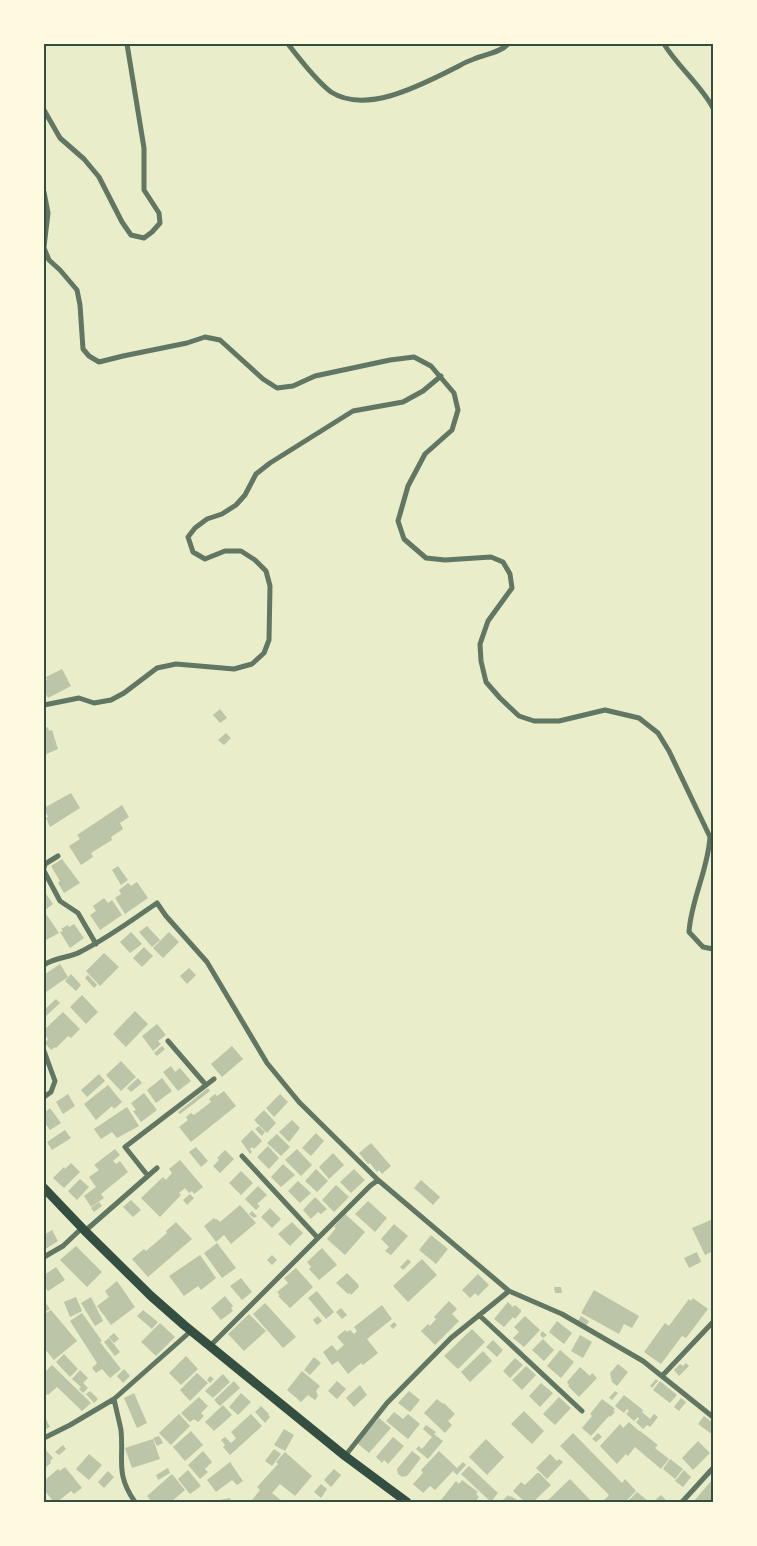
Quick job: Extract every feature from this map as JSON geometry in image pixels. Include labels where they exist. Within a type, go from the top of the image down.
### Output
[{"type":"main road","points":[[44,1188],[151,1296],[345,1456],[407,1502]]},
{"type":"street","points":[[44,110],[60,138],[84,159],[99,177],[131,235],[144,238],[152,232],[160,223],[159,213],[144,190],[144,148],[127,44]]},
{"type":"street","points":[[288,44],[331,91],[349,100],[381,98],[403,92],[473,59],[504,49],[508,44]]},
{"type":"street","points":[[664,44],[686,75],[708,98],[713,108]]},
{"type":"street","points":[[44,192],[48,213],[44,248],[49,260],[77,290],[83,349],[89,356],[99,362],[205,337],[220,340],[264,380],[277,388],[293,386],[315,376],[366,364],[414,357],[431,366],[441,376],[454,393],[458,410],[452,430],[425,454],[408,486],[398,521],[404,539],[426,558],[445,560],[491,557],[503,562],[507,568],[512,588],[488,621],[480,644],[481,661],[486,682],[519,716],[534,721],[560,722],[605,710],[639,718],[658,733],[669,751],[710,837],[710,852],[690,915],[689,932],[703,947],[713,949]]},
{"type":"street","points":[[44,706],[79,698],[94,703],[111,700],[124,694],[157,668],[176,664],[234,669],[252,664],[264,653],[269,640],[270,586],[266,571],[256,560],[240,551],[225,551],[205,559],[193,552],[188,537],[195,528],[207,519],[222,514],[236,505],[245,495],[256,474],[270,463],[353,411],[403,402],[422,391],[441,376]]},
{"type":"street","points":[[58,856],[45,864],[44,870],[60,901],[78,913],[96,944]]},
{"type":"street","points":[[44,965],[49,961],[77,953],[96,944],[157,903],[166,916],[207,962],[266,1063],[299,1102],[378,1180],[509,1291],[562,1314],[642,1361],[713,1417]]},
{"type":"street","points":[[168,1041],[206,1085]]},
{"type":"street","points":[[44,1051],[55,1081],[51,1092],[44,1097]]},
{"type":"street","points":[[148,1176],[125,1147],[214,1079]]},
{"type":"street","points":[[242,1156],[317,1237]]},
{"type":"street","points":[[44,1257],[64,1246],[157,1168]]},
{"type":"street","points":[[210,1346],[317,1237],[378,1180]]},
{"type":"street","points":[[345,1456],[387,1403],[451,1338],[509,1291]]},
{"type":"street","points":[[479,1316],[582,1411]]},
{"type":"street","points":[[662,1376],[713,1322]]},
{"type":"street","points":[[44,1438],[114,1399],[191,1330]]},
{"type":"street","points":[[114,1399],[121,1431],[121,1471],[127,1490],[135,1502]]},
{"type":"street","points":[[682,1502],[713,1468]]},
{"type":"building","points":[[62,669],[71,686],[48,698],[44,691],[46,677]]},
{"type":"building","points":[[220,709],[227,718],[220,723],[213,715]]},
{"type":"building","points":[[48,727],[49,731],[52,730],[58,749],[44,755],[44,729]]},
{"type":"building","points":[[226,733],[231,738],[224,745],[218,740]]},
{"type":"building","points":[[71,793],[80,808],[50,827],[44,808]]},
{"type":"building","points":[[122,805],[129,817],[120,823],[123,829],[111,837],[112,840],[91,853],[93,857],[81,865],[69,846],[80,839],[77,835]]},
{"type":"building","points":[[62,859],[80,883],[64,893],[58,883],[60,881],[51,866]]},
{"type":"building","points":[[118,866],[128,880],[121,885],[112,870]]},
{"type":"building","points":[[137,882],[148,898],[125,914],[115,898],[121,894],[119,890],[128,883],[131,886]]},
{"type":"building","points":[[44,891],[53,904],[44,911]]},
{"type":"building","points":[[104,898],[108,903],[112,900],[122,915],[100,930],[90,915],[96,911],[93,906]]},
{"type":"building","points":[[46,914],[59,933],[46,940],[44,935],[44,915]]},
{"type":"building","points":[[74,924],[84,938],[70,948],[60,932],[63,931],[61,929],[68,925],[69,927]]},
{"type":"building","points":[[147,926],[160,940],[152,947],[139,932]]},
{"type":"building","points":[[131,932],[142,944],[130,953],[120,942]]},
{"type":"building","points":[[169,932],[179,942],[163,958],[153,948]]},
{"type":"building","points":[[144,947],[153,956],[142,967],[133,958]]},
{"type":"building","points":[[104,953],[119,967],[100,986],[86,971]]},
{"type":"building","points":[[60,964],[68,977],[46,992],[44,989],[44,975]]},
{"type":"building","points":[[189,968],[196,975],[187,984],[180,976]]},
{"type":"building","points":[[71,974],[81,985],[76,991],[65,981]]},
{"type":"building","points":[[88,975],[97,985],[94,988],[85,978]]},
{"type":"building","points":[[82,995],[98,1012],[86,1024],[70,1007]]},
{"type":"building","points":[[56,999],[60,1003],[46,1016],[44,1010]]},
{"type":"building","points":[[135,1011],[148,1024],[126,1047],[113,1034]]},
{"type":"building","points":[[63,1012],[80,1029],[71,1038],[68,1036],[56,1048],[51,1050],[45,1043],[48,1039],[44,1034],[44,1030]]},
{"type":"building","points":[[157,1024],[166,1035],[158,1041],[161,1044],[153,1051],[142,1036]]},
{"type":"building","points":[[162,1046],[165,1049],[157,1056],[154,1053]]},
{"type":"building","points":[[232,1046],[243,1059],[222,1077],[211,1064]]},
{"type":"building","points":[[121,1061],[136,1077],[121,1091],[106,1075]]},
{"type":"building","points":[[171,1066],[175,1072],[180,1068],[191,1081],[178,1091],[163,1072]]},
{"type":"building","points":[[99,1074],[105,1081],[87,1097],[81,1090]]},
{"type":"building","points":[[138,1078],[142,1083],[131,1092],[127,1088]]},
{"type":"building","points":[[162,1078],[172,1091],[156,1103],[147,1090]]},
{"type":"building","points":[[108,1085],[122,1102],[114,1109],[112,1106],[96,1120],[84,1104]]},
{"type":"building","points":[[208,1088],[210,1091],[180,1114],[178,1112]]},
{"type":"building","points":[[224,1091],[236,1106],[191,1142],[179,1127],[188,1120],[186,1117],[191,1113],[194,1115],[211,1102],[209,1099],[215,1094],[217,1096]]},
{"type":"building","points":[[144,1093],[157,1110],[141,1122],[133,1111],[136,1110],[131,1103]]},
{"type":"building","points":[[68,1094],[75,1106],[63,1114],[56,1102]]},
{"type":"building","points":[[280,1094],[288,1102],[274,1117],[266,1108]]},
{"type":"building","points":[[127,1107],[139,1126],[117,1138],[112,1132],[101,1139],[94,1129]]},
{"type":"building","points":[[50,1108],[61,1123],[50,1130],[44,1122],[44,1113]]},
{"type":"building","points":[[264,1110],[276,1123],[267,1133],[254,1120]]},
{"type":"building","points":[[292,1120],[300,1128],[289,1142],[279,1132]]},
{"type":"building","points":[[259,1126],[265,1132],[262,1136],[255,1129]]},
{"type":"building","points":[[65,1130],[71,1138],[52,1150],[47,1142]]},
{"type":"building","points":[[252,1130],[262,1141],[254,1149],[252,1147],[250,1149],[252,1152],[250,1154],[241,1141]]},
{"type":"building","points":[[316,1133],[324,1141],[311,1156],[302,1148]]},
{"type":"building","points":[[277,1134],[290,1147],[281,1156],[267,1143]]},
{"type":"building","points":[[371,1143],[391,1166],[382,1174],[379,1170],[377,1172],[370,1163],[368,1164],[359,1153]]},
{"type":"building","points":[[268,1146],[279,1158],[269,1169],[257,1157]]},
{"type":"building","points":[[196,1147],[208,1161],[201,1167],[189,1152]]},
{"type":"building","points":[[115,1149],[120,1155],[113,1161],[116,1164],[120,1161],[128,1172],[101,1194],[104,1198],[91,1207],[84,1196],[96,1187],[89,1177],[99,1170],[94,1165]]},
{"type":"building","points":[[297,1149],[312,1165],[301,1176],[285,1160]]},
{"type":"building","points":[[225,1150],[234,1159],[220,1173],[213,1166],[219,1160],[217,1158]]},
{"type":"building","points":[[333,1153],[344,1165],[329,1179],[319,1167]]},
{"type":"building","points":[[180,1160],[203,1187],[194,1194],[192,1191],[189,1193],[185,1188],[179,1193],[181,1195],[160,1217],[141,1198],[163,1177],[166,1180],[172,1173],[169,1169]]},
{"type":"building","points":[[71,1163],[80,1172],[64,1188],[53,1178]]},
{"type":"building","points":[[283,1164],[295,1175],[281,1187],[271,1177]]},
{"type":"building","points":[[316,1169],[328,1181],[317,1192],[305,1181]]},
{"type":"building","points":[[354,1169],[365,1180],[351,1193],[340,1182]]},
{"type":"building","points":[[241,1171],[253,1183],[241,1195],[229,1183]]},
{"type":"building","points":[[80,1179],[89,1187],[77,1200],[68,1191]]},
{"type":"building","points":[[421,1180],[440,1197],[433,1205],[414,1188]]},
{"type":"building","points":[[298,1181],[311,1193],[300,1203],[288,1191]]},
{"type":"building","points":[[336,1185],[349,1197],[334,1212],[322,1200]]},
{"type":"building","points":[[258,1186],[267,1195],[257,1204],[260,1206],[256,1210],[245,1199]]},
{"type":"building","points":[[190,1194],[194,1198],[187,1205],[183,1200]]},
{"type":"building","points":[[315,1197],[327,1209],[321,1214],[318,1212],[311,1219],[303,1210]]},
{"type":"building","points":[[131,1200],[141,1210],[133,1217],[123,1207]]},
{"type":"building","points":[[368,1201],[387,1218],[375,1232],[355,1214]]},
{"type":"building","points":[[99,1202],[102,1206],[94,1212],[91,1208]]},
{"type":"building","points":[[240,1205],[256,1223],[231,1244],[224,1235],[216,1242],[204,1226],[214,1218],[220,1222]]},
{"type":"building","points":[[270,1208],[281,1219],[272,1228],[261,1217]]},
{"type":"building","points":[[252,1211],[257,1216],[254,1218],[249,1214]]},
{"type":"building","points":[[345,1214],[365,1232],[345,1255],[327,1239]]},
{"type":"building","points":[[713,1219],[713,1251],[705,1255],[692,1228]]},
{"type":"building","points":[[176,1222],[192,1239],[148,1277],[132,1259],[144,1249],[146,1251],[167,1233],[166,1231]]},
{"type":"building","points":[[292,1222],[303,1233],[290,1246],[278,1234]]},
{"type":"building","points":[[394,1224],[408,1236],[391,1255],[385,1251],[389,1247],[381,1239]]},
{"type":"building","points":[[52,1230],[58,1241],[44,1250],[44,1235]]},
{"type":"building","points":[[431,1235],[448,1249],[436,1264],[419,1250]]},
{"type":"building","points":[[217,1243],[236,1268],[222,1278],[204,1253]]},
{"type":"building","points":[[76,1246],[102,1272],[87,1287],[60,1260]]},
{"type":"building","points":[[322,1248],[337,1265],[319,1280],[309,1269],[311,1267],[307,1262]]},
{"type":"building","points":[[697,1252],[701,1262],[689,1268],[684,1258]]},
{"type":"building","points":[[200,1255],[216,1278],[201,1290],[198,1286],[184,1296],[169,1276]]},
{"type":"building","points":[[272,1255],[277,1260],[272,1265],[267,1260]]},
{"type":"building","points":[[408,1259],[411,1262],[403,1270],[400,1267]]},
{"type":"building","points":[[422,1259],[437,1275],[408,1302],[393,1286]]},
{"type":"building","points":[[56,1267],[65,1280],[48,1291],[44,1286],[44,1275]]},
{"type":"building","points":[[296,1268],[313,1287],[290,1308],[278,1296],[280,1295],[277,1292],[288,1283],[284,1278]]},
{"type":"building","points":[[347,1273],[359,1287],[351,1295],[336,1283]]},
{"type":"building","points":[[478,1274],[489,1285],[478,1296],[475,1293],[470,1298],[462,1290]]},
{"type":"building","points":[[241,1278],[252,1292],[242,1300],[230,1286]]},
{"type":"building","points":[[117,1281],[135,1307],[111,1325],[97,1306],[109,1297],[105,1291]]},
{"type":"building","points":[[554,1287],[561,1287],[562,1293],[555,1293]]},
{"type":"building","points":[[594,1290],[639,1316],[632,1328],[624,1324],[619,1334],[581,1313]]},
{"type":"building","points":[[317,1291],[334,1312],[326,1319],[308,1298]]},
{"type":"building","points":[[225,1296],[233,1306],[231,1308],[233,1311],[221,1320],[211,1308]]},
{"type":"building","points":[[76,1297],[82,1311],[70,1317],[64,1302]]},
{"type":"building","points":[[91,1297],[103,1321],[95,1326],[81,1303]]},
{"type":"building","points":[[693,1298],[708,1309],[686,1338],[682,1336],[661,1364],[644,1352],[665,1323],[669,1326],[689,1299],[691,1301]]},
{"type":"building","points":[[44,1300],[50,1309],[44,1313]]},
{"type":"building","points":[[449,1301],[457,1309],[452,1314],[459,1321],[435,1345],[421,1331],[428,1324],[430,1326],[436,1319],[434,1317]]},
{"type":"building","points":[[508,1302],[513,1307],[515,1305],[521,1312],[515,1319],[513,1317],[504,1327],[494,1319]]},
{"type":"building","points":[[265,1303],[296,1337],[283,1348],[253,1314]]},
{"type":"building","points":[[382,1305],[392,1319],[367,1339],[378,1353],[363,1365],[361,1363],[348,1374],[338,1361],[332,1365],[323,1352],[332,1345],[337,1351],[344,1345],[337,1337],[345,1330],[347,1332],[350,1330],[354,1334],[357,1331],[354,1327]]},
{"type":"building","points":[[341,1308],[347,1315],[342,1319],[336,1312]]},
{"type":"building","points":[[51,1310],[77,1341],[54,1360],[44,1348],[44,1314]]},
{"type":"building","points":[[143,1310],[158,1322],[152,1329],[137,1316]]},
{"type":"building","points":[[82,1313],[102,1341],[100,1342],[121,1369],[110,1378],[102,1369],[96,1373],[92,1368],[97,1363],[70,1321]]},
{"type":"building","points":[[249,1314],[266,1331],[244,1351],[228,1334]]},
{"type":"building","points":[[318,1316],[322,1321],[317,1325],[313,1320]]},
{"type":"building","points":[[525,1316],[540,1330],[524,1347],[513,1338],[519,1332],[514,1327]]},
{"type":"building","points":[[581,1316],[589,1321],[586,1326],[578,1321]]},
{"type":"building","points":[[557,1321],[572,1333],[564,1344],[549,1332]]},
{"type":"building","points":[[394,1322],[397,1325],[393,1329],[390,1326]]},
{"type":"building","points":[[160,1323],[175,1337],[156,1356],[141,1342]]},
{"type":"building","points":[[472,1329],[485,1342],[458,1369],[444,1356]]},
{"type":"building","points":[[542,1331],[547,1335],[543,1338],[540,1335]]},
{"type":"building","points":[[114,1333],[119,1339],[114,1343],[109,1337]]},
{"type":"building","points":[[580,1335],[592,1342],[583,1358],[571,1351]]},
{"type":"building","points":[[109,1338],[120,1352],[115,1356],[104,1342]]},
{"type":"building","points":[[543,1339],[554,1350],[544,1361],[532,1350]]},
{"type":"building","points":[[493,1340],[503,1350],[497,1357],[486,1347]]},
{"type":"building","points":[[560,1350],[574,1362],[561,1378],[547,1366]]},
{"type":"building","points":[[483,1351],[492,1361],[470,1382],[461,1372]]},
{"type":"building","points":[[64,1354],[78,1369],[70,1377],[56,1362]]},
{"type":"building","points":[[186,1356],[198,1369],[181,1385],[169,1373]]},
{"type":"building","points":[[314,1357],[321,1363],[310,1375],[304,1370]]},
{"type":"building","points":[[515,1358],[523,1365],[510,1378],[503,1371]]},
{"type":"building","points":[[686,1363],[689,1366],[679,1376],[674,1370],[680,1364],[683,1366]]},
{"type":"building","points":[[618,1364],[628,1372],[617,1386],[612,1382],[610,1373]]},
{"type":"building","points":[[52,1365],[91,1403],[82,1411],[57,1387],[44,1397],[44,1369],[46,1371]]},
{"type":"building","points":[[526,1366],[536,1375],[522,1390],[512,1380]]},
{"type":"building","points":[[580,1367],[590,1376],[592,1373],[597,1378],[579,1397],[568,1386],[567,1382]]},
{"type":"building","points":[[124,1369],[130,1376],[123,1383],[117,1376]]},
{"type":"building","points":[[80,1370],[88,1378],[83,1383],[88,1388],[83,1393],[79,1389],[81,1387],[72,1379]]},
{"type":"building","points":[[302,1371],[320,1386],[316,1391],[318,1396],[315,1400],[308,1395],[301,1402],[287,1390]]},
{"type":"building","points":[[197,1373],[208,1383],[190,1401],[180,1390]]},
{"type":"building","points":[[223,1374],[230,1382],[213,1398],[205,1391]]},
{"type":"building","points":[[210,1376],[214,1379],[210,1383],[207,1380]]},
{"type":"building","points":[[656,1379],[658,1381],[652,1388],[650,1386]]},
{"type":"building","points":[[234,1381],[240,1388],[220,1406],[214,1400]]},
{"type":"building","points":[[337,1381],[346,1389],[337,1399],[328,1391]]},
{"type":"building","points":[[660,1381],[677,1395],[670,1403],[653,1390]]},
{"type":"building","points":[[541,1383],[553,1393],[540,1407],[529,1396]]},
{"type":"building","points":[[360,1385],[367,1395],[354,1407],[346,1398]]},
{"type":"building","points":[[90,1391],[98,1399],[94,1403],[86,1394]]},
{"type":"building","points":[[409,1391],[420,1400],[410,1412],[398,1403]]},
{"type":"building","points":[[615,1391],[618,1393],[612,1400],[609,1398]]},
{"type":"building","points":[[134,1393],[147,1423],[137,1428],[124,1398]]},
{"type":"building","points":[[241,1393],[251,1402],[238,1415],[229,1407]]},
{"type":"building","points":[[624,1395],[643,1410],[642,1412],[650,1419],[654,1414],[658,1417],[650,1427],[647,1425],[643,1429],[636,1422],[639,1419],[638,1417],[634,1421],[626,1414],[629,1411],[627,1409],[624,1413],[615,1406]]},
{"type":"building","points":[[199,1397],[208,1406],[201,1413],[204,1416],[198,1422],[194,1419],[190,1422],[181,1413]]},
{"type":"building","points":[[559,1397],[571,1408],[555,1425],[543,1414]]},
{"type":"building","points":[[681,1398],[686,1402],[679,1411],[674,1407]]},
{"type":"building","points":[[437,1399],[455,1414],[448,1421],[452,1425],[445,1433],[424,1413]]},
{"type":"building","points":[[602,1399],[615,1409],[613,1411],[615,1412],[591,1436],[582,1428]]},
{"type":"building","points":[[223,1405],[232,1415],[214,1431],[205,1422]]},
{"type":"building","points":[[261,1406],[270,1417],[265,1423],[255,1412]]},
{"type":"building","points":[[524,1411],[544,1431],[532,1444],[511,1424]]},
{"type":"building","points":[[394,1412],[403,1419],[408,1414],[420,1424],[408,1439],[386,1421]]},
{"type":"building","points":[[179,1414],[190,1426],[171,1445],[159,1433]]},
{"type":"building","points":[[251,1414],[262,1426],[230,1455],[223,1447],[225,1445],[221,1440],[225,1437],[231,1443],[236,1438],[231,1432]]},
{"type":"building","points":[[704,1416],[713,1423],[713,1435],[698,1424]]},
{"type":"building","points":[[379,1418],[391,1428],[369,1453],[357,1443]]},
{"type":"building","points":[[46,1419],[50,1427],[44,1430],[44,1420]]},
{"type":"building","points":[[629,1422],[658,1445],[655,1448],[669,1459],[661,1469],[635,1447],[628,1456],[626,1454],[617,1464],[600,1446],[620,1424],[623,1428]]},
{"type":"building","points":[[426,1425],[436,1432],[434,1434],[443,1441],[428,1459],[416,1449],[419,1446],[422,1449],[432,1437],[423,1429]]},
{"type":"building","points":[[284,1429],[294,1435],[285,1451],[274,1445]]},
{"type":"building","points":[[191,1431],[203,1445],[185,1461],[173,1447]]},
{"type":"building","points":[[573,1433],[622,1483],[625,1479],[636,1491],[625,1502],[604,1502],[609,1495],[560,1446]]},
{"type":"building","points":[[598,1433],[602,1437],[596,1442],[592,1439]]},
{"type":"building","points":[[159,1436],[163,1443],[157,1446],[153,1438]]},
{"type":"building","points":[[393,1437],[404,1446],[388,1464],[384,1460],[382,1463],[376,1457]]},
{"type":"building","points":[[153,1439],[160,1459],[132,1468],[125,1448]]},
{"type":"building","points":[[486,1439],[504,1457],[487,1475],[469,1457]]},
{"type":"building","points":[[698,1441],[710,1453],[693,1470],[682,1458]]},
{"type":"building","points":[[63,1445],[66,1449],[59,1455],[55,1452]]},
{"type":"building","points":[[44,1448],[53,1458],[50,1461],[51,1463],[45,1468],[44,1466]]},
{"type":"building","points":[[274,1449],[281,1454],[272,1466],[265,1461]]},
{"type":"building","points":[[203,1451],[212,1462],[205,1469],[208,1472],[200,1479],[188,1465]]},
{"type":"building","points":[[412,1451],[421,1458],[407,1476],[402,1477],[398,1474],[397,1469]]},
{"type":"building","points":[[439,1451],[457,1468],[463,1462],[466,1465],[457,1475],[453,1471],[435,1490],[430,1486],[423,1493],[413,1484],[423,1473],[421,1470]]},
{"type":"building","points":[[285,1452],[312,1476],[295,1496],[280,1484],[272,1493],[283,1502],[255,1502],[252,1500],[260,1490],[257,1487],[278,1464],[276,1462]]},
{"type":"building","points":[[89,1454],[102,1465],[89,1480],[76,1469]]},
{"type":"building","points":[[550,1454],[557,1461],[559,1459],[563,1462],[547,1479],[536,1468]]},
{"type":"building","points":[[670,1459],[683,1469],[675,1479],[663,1469]]},
{"type":"building","points":[[230,1462],[243,1481],[237,1485],[232,1480],[216,1492],[207,1480]]},
{"type":"building","points":[[469,1466],[498,1493],[491,1502],[461,1474]]},
{"type":"building","points":[[65,1467],[82,1488],[74,1494],[71,1491],[57,1502],[54,1502],[44,1490],[44,1481],[58,1469],[60,1471]]},
{"type":"building","points":[[168,1468],[170,1473],[158,1480],[156,1475]]},
{"type":"building","points":[[334,1469],[341,1475],[331,1487],[324,1480]]},
{"type":"building","points":[[188,1470],[201,1486],[190,1494],[178,1479]]},
{"type":"building","points":[[684,1470],[691,1477],[683,1487],[675,1481]]},
{"type":"building","points":[[108,1471],[114,1477],[104,1488],[98,1482]]},
{"type":"building","points":[[537,1473],[551,1485],[533,1502],[525,1502],[513,1491],[521,1482],[525,1485]]},
{"type":"building","points":[[172,1474],[185,1490],[171,1502],[152,1502],[147,1496]]},
{"type":"building","points":[[570,1479],[592,1502],[546,1502]]},
{"type":"building","points":[[462,1480],[478,1492],[476,1494],[479,1497],[475,1502],[444,1502],[441,1500],[456,1481],[459,1484]]},
{"type":"building","points":[[712,1480],[713,1502],[694,1501]]},
{"type":"building","points":[[321,1484],[327,1489],[321,1498],[314,1492]]},
{"type":"building","points":[[637,1492],[642,1496],[649,1502],[627,1502]]},
{"type":"building","points":[[508,1495],[510,1497],[520,1502],[501,1502]]},
{"type":"building","points":[[661,1495],[668,1502],[653,1502]]},
{"type":"building","points":[[230,1498],[231,1502],[221,1502],[220,1500]]}]
